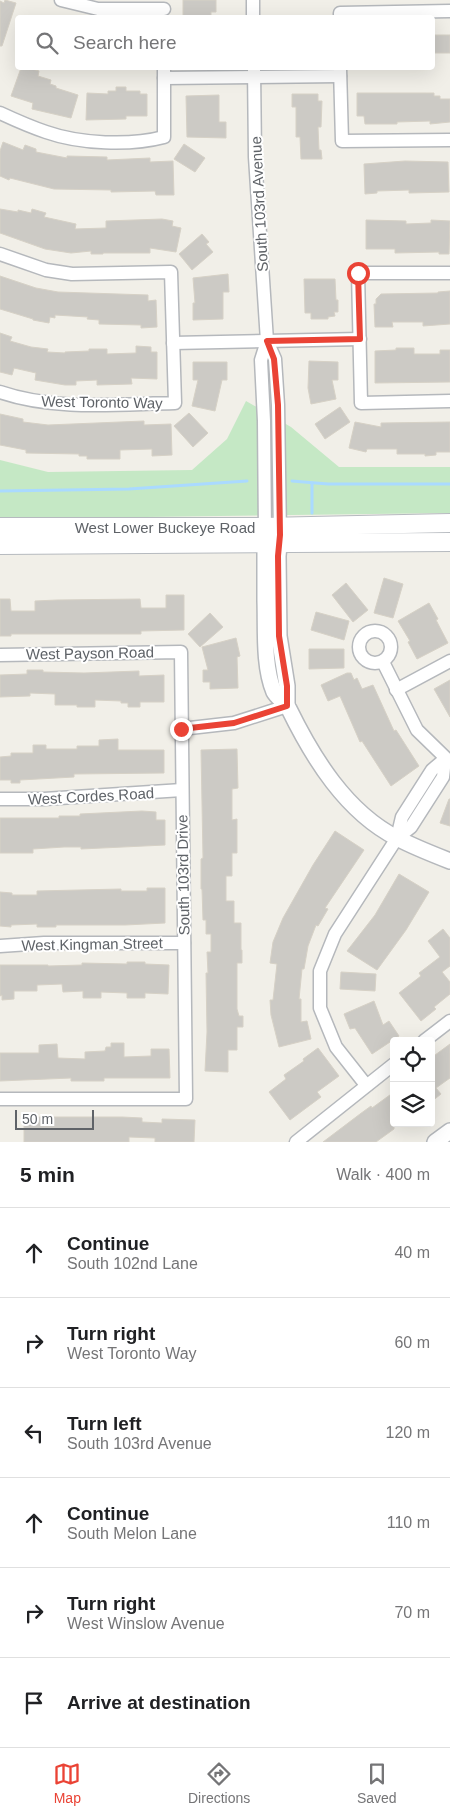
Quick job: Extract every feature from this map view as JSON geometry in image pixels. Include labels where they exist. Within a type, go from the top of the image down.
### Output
[{"type":"main road","name":"West Lower Buckeye Road","points":[[0,546],[272,535],[450,523]]},
{"type":"main road","name":"West Lower Buckeye Road","points":[[0,527],[450,542]]},
{"type":"street","points":[[61,0],[98,8],[164,9]]},
{"type":"street","points":[[253,0],[253,15]]},
{"type":"street","points":[[340,15],[446,7]]},
{"type":"street","name":"South 103rd Avenue","points":[[254,72],[256,165],[267,341],[261,360],[272,535]]},
{"type":"street","points":[[0,113],[46,132],[77,140],[150,140],[164,137],[164,73],[340,72],[342,141],[450,140]]},
{"type":"street","points":[[0,254],[46,270],[72,274],[171,272],[173,343],[360,339]]},
{"type":"street","points":[[450,273],[358,273],[361,403],[450,401]]},
{"type":"street","name":"West Toronto Way","points":[[0,392],[26,400],[58,404],[175,403],[173,343]]},
{"type":"street","points":[[272,535],[279,636],[287,686],[287,706],[306,741],[331,779],[360,811],[379,827],[397,838],[450,861]]},
{"type":"street","name":"West Payson Road","points":[[0,655],[181,652]]},
{"type":"street","name":"South 103rd Drive","points":[[0,1099],[186,1099],[181,652]]},
{"type":"street","points":[[396,690],[450,661]]},
{"type":"street","points":[[366,1085],[336,1047],[320,1008],[320,971],[335,934],[397,838],[411,827],[443,777],[448,761],[417,730],[383,662]]},
{"type":"street","points":[[181,729],[234,723],[287,706]]},
{"type":"street","name":"West Cordes Road","points":[[0,799],[44,799],[182,790]]},
{"type":"street","name":"West Kingman Street","points":[[0,946],[44,943],[184,943]]},
{"type":"street","points":[[429,1037],[450,1021]]},
{"type":"street","points":[[296,1142],[390,1067]]},
{"type":"street","points":[[435,1142],[450,1131]]},
{"type":"green space","points":[[246,401],[291,427],[339,467],[450,467],[450,513],[0,519],[0,460],[48,472],[192,470],[227,439]]},
{"type":"building","points":[[5,0],[16,3],[2,46],[0,46],[0,1],[4,3]]},
{"type":"building","points":[[183,0],[216,0],[216,12],[211,12],[211,15],[183,15]]},
{"type":"building","points":[[435,35],[450,35],[450,53],[435,53]]},
{"type":"building","points":[[20,70],[39,71],[38,76],[51,80],[50,84],[56,86],[56,88],[78,95],[71,118],[32,109],[33,103],[11,96]]},
{"type":"building","points":[[116,87],[126,87],[126,91],[140,91],[140,94],[147,94],[147,116],[126,116],[126,119],[86,120],[87,93],[108,94],[108,91],[116,91]]},
{"type":"building","points":[[357,93],[434,93],[434,96],[440,96],[440,99],[450,99],[450,122],[430,124],[430,121],[365,124],[364,116],[357,116]]},
{"type":"building","points":[[292,94],[318,94],[318,101],[322,101],[321,127],[318,127],[319,150],[321,150],[322,159],[301,159],[300,137],[296,137],[296,107],[292,107]]},
{"type":"building","points":[[219,95],[219,122],[226,122],[226,138],[187,137],[186,96]]},
{"type":"building","points":[[3,142],[23,150],[25,145],[36,149],[36,152],[67,158],[67,156],[107,157],[107,160],[150,158],[150,162],[173,161],[174,195],[156,195],[155,191],[111,192],[111,190],[54,189],[10,178],[9,180],[0,176],[0,151]]},
{"type":"building","points":[[184,144],[205,158],[195,172],[174,159]]},
{"type":"building","points":[[405,161],[448,162],[449,192],[409,193],[409,190],[377,191],[377,193],[365,194],[364,164]]},
{"type":"building","points":[[0,209],[31,213],[32,209],[46,213],[44,217],[76,224],[75,229],[106,228],[106,221],[162,219],[173,221],[172,226],[181,228],[176,252],[150,248],[150,253],[91,254],[91,251],[71,253],[45,249],[0,233]]},
{"type":"building","points":[[366,220],[406,221],[406,224],[431,223],[431,220],[450,221],[449,254],[439,254],[439,252],[395,253],[395,249],[366,249]]},
{"type":"building","points":[[202,234],[209,242],[206,244],[213,252],[192,270],[179,254]]},
{"type":"building","points":[[228,274],[229,292],[223,292],[223,319],[193,320],[193,303],[195,303],[193,278]]},
{"type":"building","points":[[0,276],[36,288],[58,292],[148,295],[148,301],[156,300],[157,327],[141,328],[141,325],[99,324],[99,320],[87,319],[88,317],[55,315],[55,318],[50,317],[49,323],[33,320],[0,309]]},
{"type":"building","points":[[304,279],[335,279],[338,312],[334,312],[335,316],[328,317],[328,319],[311,319],[311,313],[305,313]]},
{"type":"building","points":[[450,291],[450,324],[423,326],[423,322],[392,322],[393,327],[375,327],[374,304],[376,304],[376,299],[381,294]]},
{"type":"building","points":[[0,333],[12,337],[10,341],[31,347],[48,349],[47,352],[65,353],[89,351],[89,349],[107,349],[107,354],[136,353],[136,346],[151,347],[151,352],[157,352],[157,379],[131,378],[132,384],[97,385],[97,380],[76,381],[76,385],[65,385],[35,380],[36,373],[14,368],[12,375],[0,372]]},
{"type":"building","points":[[396,348],[414,348],[414,354],[440,354],[440,350],[450,350],[450,382],[375,383],[375,351],[396,350]]},
{"type":"building","points":[[309,361],[338,362],[338,380],[332,380],[336,399],[311,404],[308,388]]},
{"type":"building","points":[[193,362],[227,362],[227,380],[222,380],[215,411],[192,406],[198,380],[193,380]]},
{"type":"building","points":[[340,407],[350,422],[325,439],[315,424]]},
{"type":"building","points":[[189,413],[208,433],[193,447],[174,426]]},
{"type":"building","points":[[0,414],[23,419],[23,422],[48,425],[144,421],[144,425],[171,424],[172,455],[152,456],[152,449],[120,450],[120,459],[87,459],[87,456],[79,456],[79,454],[26,453],[26,450],[0,445]]},
{"type":"building","points":[[355,422],[381,427],[381,423],[450,422],[450,452],[436,452],[436,455],[425,456],[425,454],[397,454],[397,449],[367,449],[366,452],[349,448]]},
{"type":"building","points":[[384,578],[403,584],[393,618],[374,613]]},
{"type":"building","points":[[346,583],[368,610],[353,622],[332,595]]},
{"type":"building","points":[[166,595],[184,595],[184,630],[141,631],[141,634],[11,634],[11,636],[0,636],[0,599],[10,599],[11,611],[35,611],[35,601],[57,600],[140,599],[141,608],[166,608]]},
{"type":"building","points":[[429,603],[448,643],[417,659],[408,642],[410,641],[398,621]]},
{"type":"building","points":[[316,612],[349,621],[344,640],[311,630]]},
{"type":"building","points":[[210,613],[223,627],[200,647],[188,634]]},
{"type":"building","points":[[236,638],[240,656],[237,657],[238,688],[210,689],[210,682],[203,682],[203,670],[208,670],[202,647]]},
{"type":"building","points":[[309,649],[344,649],[344,668],[309,669]]},
{"type":"building","points":[[27,670],[84,673],[139,671],[139,676],[164,675],[164,702],[140,702],[140,707],[128,707],[128,703],[121,703],[121,701],[95,700],[95,707],[77,707],[77,705],[55,705],[55,694],[30,693],[30,696],[0,697],[0,675],[27,674]]},
{"type":"building","points":[[351,673],[354,680],[357,678],[362,689],[373,685],[394,731],[396,730],[419,766],[391,786],[362,741],[360,742],[340,696],[328,701],[321,685]]},
{"type":"building","points":[[450,680],[450,717],[434,689]]},
{"type":"building","points":[[118,739],[118,750],[164,750],[164,773],[74,774],[74,777],[20,780],[20,783],[11,783],[11,780],[0,780],[0,757],[11,756],[11,753],[33,753],[33,745],[46,745],[46,749],[77,749],[77,746],[99,746],[99,740]]},
{"type":"building","points":[[237,749],[238,788],[232,789],[232,820],[237,819],[237,853],[232,853],[232,876],[226,876],[226,901],[234,901],[234,923],[241,923],[242,963],[237,963],[237,1009],[239,1016],[243,1016],[243,1027],[237,1027],[237,1050],[228,1050],[228,1072],[205,1071],[207,1032],[206,973],[208,973],[207,952],[211,952],[211,934],[206,934],[206,920],[203,920],[201,889],[201,859],[203,858],[201,750]]},
{"type":"building","points":[[450,799],[450,826],[440,823]]},
{"type":"building","points":[[156,812],[156,820],[165,820],[165,845],[81,849],[81,847],[64,847],[33,849],[33,853],[0,853],[0,818],[59,818],[59,816],[80,816],[80,814]]},
{"type":"building","points":[[335,831],[364,850],[325,908],[328,909],[318,926],[316,925],[308,946],[304,969],[302,969],[299,999],[301,999],[301,1022],[307,1021],[311,1039],[279,1047],[271,1015],[270,1000],[273,1000],[277,964],[270,963],[273,942],[283,918]]},
{"type":"building","points":[[399,874],[429,892],[406,930],[377,970],[347,951],[375,915]]},
{"type":"building","points":[[147,888],[165,888],[165,923],[56,925],[56,927],[37,927],[37,924],[11,925],[11,927],[0,926],[0,892],[12,893],[12,895],[37,895],[37,891],[121,889],[121,891],[147,891]]},
{"type":"building","points":[[443,929],[450,938],[450,966],[442,972],[450,982],[450,994],[421,1021],[399,993],[421,976],[419,973],[440,957],[428,941]]},
{"type":"building","points":[[127,962],[169,965],[168,994],[145,993],[145,998],[127,998],[127,993],[101,992],[101,998],[83,998],[83,991],[63,992],[62,984],[37,985],[37,991],[14,991],[14,999],[2,1000],[2,995],[0,996],[0,965],[48,966],[82,965],[82,963],[127,964]]},
{"type":"building","points":[[341,972],[376,974],[375,991],[340,989]]},
{"type":"building","points":[[374,1001],[383,1025],[389,1021],[399,1036],[390,1037],[390,1042],[372,1054],[355,1028],[350,1029],[344,1014]]},
{"type":"building","points":[[111,1043],[124,1043],[124,1057],[151,1056],[151,1049],[169,1049],[170,1078],[104,1078],[104,1081],[71,1081],[71,1078],[0,1081],[0,1053],[39,1053],[39,1045],[57,1044],[58,1058],[85,1059],[85,1052],[105,1051],[106,1047],[111,1047]]},
{"type":"building","points":[[450,1044],[450,1078],[436,1088],[441,1094],[435,1099],[435,1082],[435,1055]]},
{"type":"building","points":[[318,1048],[339,1076],[317,1092],[321,1097],[290,1120],[269,1092],[286,1079],[284,1075]]},
{"type":"building","points":[[390,1095],[390,1127],[394,1127],[394,1129],[376,1142],[323,1142],[371,1106],[372,1108]]},
{"type":"building","points":[[24,1117],[122,1117],[142,1118],[142,1122],[162,1123],[162,1119],[195,1120],[194,1142],[155,1142],[155,1138],[129,1137],[129,1142],[24,1142]]},
{"type":"waterway","points":[[0,491],[129,489],[247,481]]},
{"type":"waterway","points":[[292,481],[328,484],[450,484]]},
{"type":"waterway","points":[[312,483],[312,513]]},
{"type":"route","points":[[181,729],[215,726],[248,720],[287,706],[287,686],[279,636],[278,405],[274,359],[267,341],[360,339],[358,273]]}]
